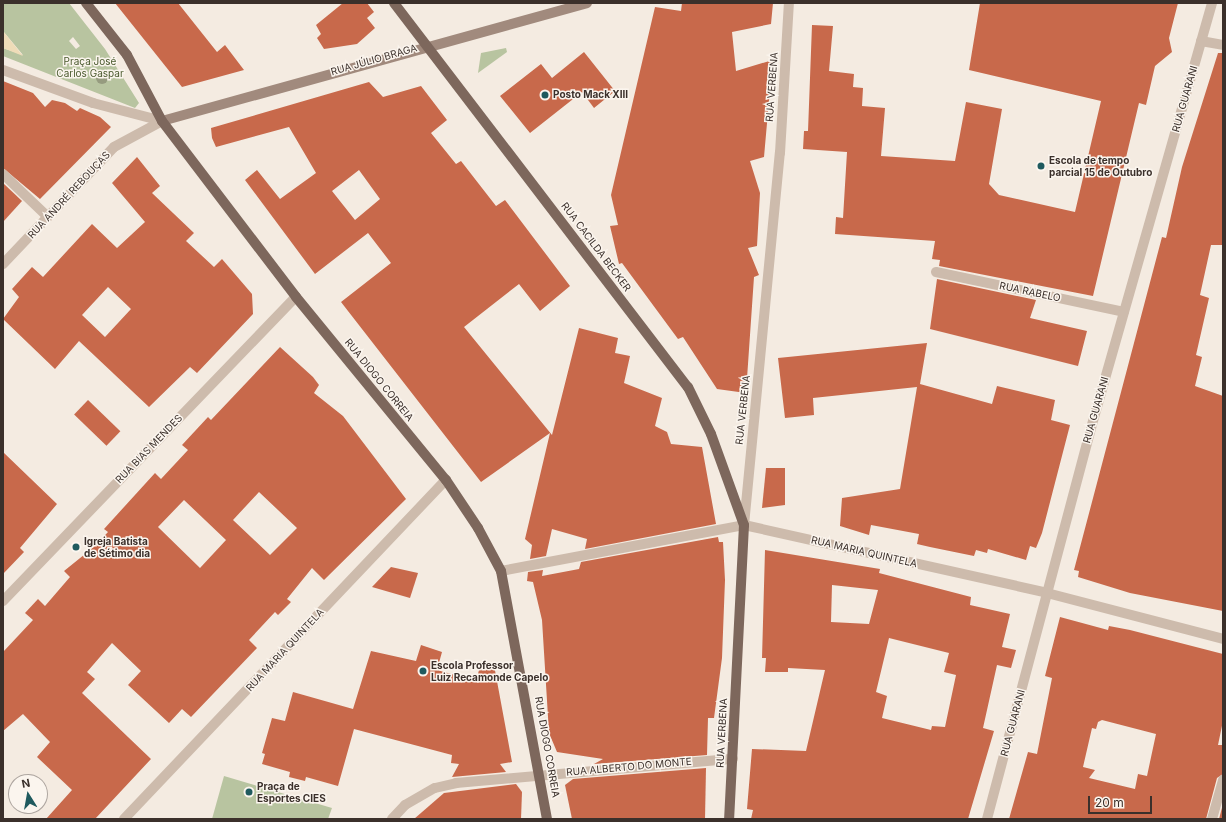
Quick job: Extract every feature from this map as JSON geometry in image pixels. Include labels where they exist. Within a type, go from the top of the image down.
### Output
[{"type":"main road","name":"RUA DIOGO CORREIA","points":[[86,3],[127,55],[162,121],[296,297],[446,480],[501,571],[540,774],[547,819]]},
{"type":"main road","name":"RUA CACILDA BECKER","points":[[394,3],[688,387],[711,434],[744,525]]},
{"type":"main road","name":"RUA VERBENA","points":[[729,819],[744,525]]},
{"type":"street","name":"RUA JÚLIO BRAGA","points":[[162,121],[427,45],[586,3]]},
{"type":"street","name":"RUA VERBENA","points":[[744,525],[780,153],[789,3]]},
{"type":"street","name":"RUA GUARANI","points":[[987,819],[1124,312],[1212,3]]},
{"type":"street","points":[[1202,41],[1223,46]]},
{"type":"street","points":[[3,70],[93,103],[162,121]]},
{"type":"street","name":"RUA ANDRÉ REBOUÇAS","points":[[3,264],[114,147],[162,121]]},
{"type":"street","points":[[3,174],[48,217]]},
{"type":"street","name":"RUA RABELO","points":[[936,272],[1124,312]]},
{"type":"street","name":"RUA BIAS MENDES","points":[[3,601],[296,297]]},
{"type":"street","name":"RUA MARIA QUINTELA","points":[[124,819],[446,480]]},
{"type":"street","name":"RUA MARIA QUINTELA","points":[[501,571],[744,525],[1047,594],[1223,639]]},
{"type":"street","name":"RUA ALBERTO DO MONTE","points":[[392,819],[405,805],[435,788],[540,774],[733,759]]},
{"type":"street","points":[[1212,819],[1223,780]]},
{"type":"green space","name":"Praça José Carlos Gaspar","points":[[3,3],[69,3],[105,49],[139,103],[135,108],[3,56],[3,48],[23,55],[3,31]],"holes":[[[73,37],[80,46],[76,49],[69,41]]]},
{"type":"green space","points":[[506,48],[507,52],[478,73],[481,53]]},
{"type":"green space","name":"Praça de Esportes CIES","points":[[224,776],[332,808],[328,819],[212,819]]},
{"type":"sand","points":[[3,31],[23,56],[3,48]]},
{"type":"building","points":[[115,3],[178,3],[217,52],[225,45],[244,70],[182,87]]},
{"type":"building","points":[[343,3],[367,3],[374,12],[367,18],[375,28],[357,44],[324,49],[317,38],[321,34],[316,25]]},
{"type":"building","points":[[682,3],[773,3],[771,24],[732,32],[736,71],[776,59],[777,77],[771,78],[764,157],[750,161],[760,193],[757,246],[748,248],[759,275],[754,277],[746,393],[717,389],[683,337],[678,339],[622,263],[619,264],[610,226],[618,225],[611,195],[655,7],[681,11]]},
{"type":"building","points":[[980,3],[1178,3],[1169,38],[1172,52],[1155,66],[1146,105],[1139,103],[1093,296],[939,266],[940,260],[932,259],[935,241],[835,234],[836,217],[843,218],[847,152],[803,149],[804,131],[808,131],[812,25],[833,26],[829,71],[854,74],[853,87],[863,88],[862,106],[885,108],[881,156],[955,161],[966,102],[1002,109],[989,184],[999,195],[1075,212],[1101,101],[969,70]]},
{"type":"building","points":[[584,52],[615,91],[594,108],[582,92],[530,133],[500,96],[541,64],[552,78]]},
{"type":"building","points":[[1218,53],[1223,53],[1223,245],[1211,245],[1200,295],[1209,298],[1196,355],[1202,357],[1195,386],[1223,396],[1223,611],[1130,593],[1078,577],[1079,571],[1074,570],[1162,237],[1166,238],[1182,167]]},
{"type":"building","points":[[3,81],[33,93],[45,107],[52,100],[65,103],[77,111],[80,108],[100,117],[111,127],[40,199],[3,168]]},
{"type":"building","points":[[369,82],[383,97],[421,86],[447,120],[431,133],[456,164],[461,161],[496,206],[505,200],[570,286],[540,311],[519,284],[464,327],[552,435],[579,328],[618,338],[615,353],[630,356],[624,383],[662,398],[655,426],[667,432],[671,444],[702,447],[716,524],[585,549],[587,539],[552,529],[546,556],[530,559],[532,545],[525,539],[550,433],[481,482],[341,302],[391,263],[368,233],[315,274],[245,180],[257,170],[280,199],[316,173],[289,127],[216,147],[212,138],[211,128]],"holes":[[[359,170],[380,199],[355,220],[332,191]]]},
{"type":"building","points":[[137,157],[160,186],[152,193],[194,233],[186,241],[214,267],[222,259],[252,294],[253,314],[197,373],[190,367],[149,407],[79,341],[55,369],[3,319],[19,297],[12,289],[32,267],[43,277],[92,224],[117,248],[145,222],[112,183]],"holes":[[[108,287],[131,309],[105,337],[82,315]]]},
{"type":"building","points":[[3,183],[22,201],[3,222]]},
{"type":"building","points":[[937,279],[1036,300],[1030,318],[1087,331],[1078,366],[930,329]]},
{"type":"building","points":[[927,343],[920,384],[992,404],[997,386],[1055,400],[1051,420],[1070,425],[1042,533],[1036,548],[1030,546],[1026,560],[988,549],[987,553],[976,550],[974,556],[930,547],[917,544],[919,534],[871,525],[869,535],[840,526],[842,498],[900,489],[917,387],[813,398],[814,415],[785,418],[778,358]]},
{"type":"building","points":[[280,347],[313,377],[319,385],[314,393],[343,416],[406,499],[324,580],[312,568],[287,599],[291,602],[278,615],[275,612],[249,640],[257,648],[191,717],[182,709],[169,723],[128,685],[141,671],[112,643],[87,672],[95,679],[82,693],[151,759],[95,819],[46,819],[72,790],[37,757],[50,742],[23,714],[3,731],[3,652],[33,620],[25,613],[38,599],[45,606],[70,577],[64,571],[95,546],[108,532],[104,529],[155,473],[161,479],[188,450],[182,445],[208,417],[211,420]],"holes":[[[259,492],[297,528],[270,555],[233,520]],[[184,500],[226,540],[200,568],[158,527]]]},
{"type":"building","points":[[88,400],[120,431],[106,446],[74,414]]},
{"type":"building","points":[[3,452],[57,504],[20,548],[24,552],[3,574]]},
{"type":"building","points":[[766,468],[785,468],[785,505],[762,508]]},
{"type":"building","points":[[718,537],[719,542],[723,542],[725,580],[722,658],[714,718],[708,718],[707,755],[594,764],[603,759],[557,752],[549,733],[542,620],[533,582],[527,581],[528,572],[543,570],[542,576],[579,569],[581,562]]},
{"type":"building","points":[[765,550],[880,569],[879,573],[971,597],[970,605],[1010,614],[1002,647],[1016,650],[1011,668],[997,665],[983,728],[994,731],[968,819],[751,819],[753,810],[747,809],[752,749],[806,751],[825,670],[788,668],[788,672],[765,672],[766,658],[762,658]],"holes":[[[832,585],[878,590],[869,624],[831,622]],[[889,638],[949,653],[944,672],[956,675],[945,727],[932,726],[931,730],[882,718],[887,696],[876,692]]]},
{"type":"building","points":[[391,567],[418,573],[410,598],[372,587]]},
{"type":"building","points":[[1060,617],[1108,630],[1109,626],[1130,630],[1223,654],[1223,721],[1218,745],[1223,745],[1223,774],[1217,778],[1206,819],[1009,819],[1028,752],[1037,754],[1052,678],[1045,676]],"holes":[[[1102,720],[1156,734],[1147,776],[1138,774],[1135,789],[1089,778],[1095,770],[1083,767],[1092,728],[1096,729],[1098,722]]]},
{"type":"building","points":[[421,645],[442,652],[437,670],[476,681],[481,663],[494,665],[512,762],[500,764],[506,772],[452,777],[459,764],[451,763],[452,755],[354,729],[338,786],[306,777],[305,781],[289,777],[290,772],[262,764],[265,754],[262,753],[272,718],[285,721],[293,692],[353,709],[371,651],[416,661]]},
{"type":"building","points":[[706,768],[705,819],[572,819],[565,785],[573,779]]},
{"type":"building","points":[[516,784],[522,792],[521,819],[414,819],[444,793]]},
{"type":"building","points":[[1223,804],[1223,819],[1219,819]]},
{"type":"place","name":"Posto Mack XIII","points":[[545,95]]},
{"type":"place","name":"Escola de tempo parcial 15 de Outubro","points":[[1041,166]]},
{"type":"place","name":"Igreja Batista de Sétimo dia","points":[[76,547]]},
{"type":"place","name":"Escola Professor Luiz Recamonde Capelo","points":[[423,671]]},
{"type":"place","name":"Praça de Esportes CIES","points":[[249,792]]}]
